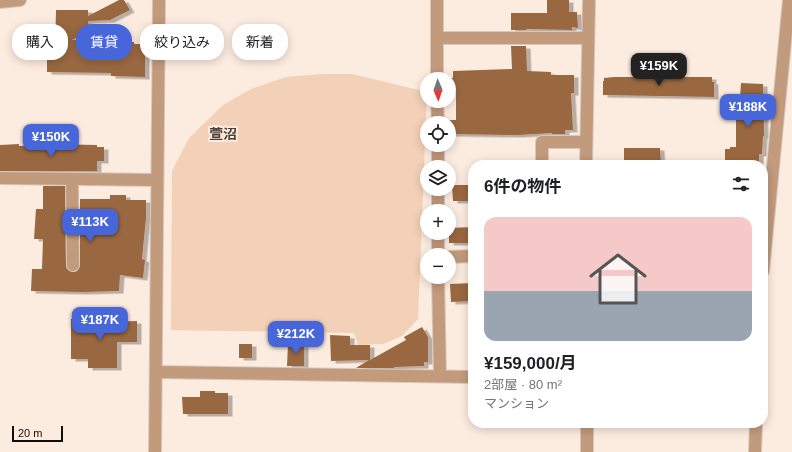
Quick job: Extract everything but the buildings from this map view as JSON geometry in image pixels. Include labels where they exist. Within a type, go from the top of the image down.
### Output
[{"type":"street","points":[[0,2],[20,0]]},
{"type":"street","points":[[155,452],[159,0]]},
{"type":"street","points":[[437,0],[437,72]]},
{"type":"street","points":[[586,160],[589,0]]},
{"type":"street","points":[[768,219],[789,0]]},
{"type":"street","points":[[437,38],[588,38]]},
{"type":"street","points":[[542,160],[542,142],[586,142]]},
{"type":"street","points":[[0,178],[157,180]]},
{"type":"street","points":[[72,179],[73,265]]},
{"type":"street","points":[[456,257],[468,256]]},
{"type":"street","points":[[438,284],[440,376]]},
{"type":"street","points":[[156,372],[468,377]]},
{"type":"street","points":[[587,428],[587,452]]},
{"type":"street","points":[[755,452],[756,428]]},
{"type":"shaded area","points":[[321,74],[352,74],[420,90],[420,108],[426,108],[426,116],[420,116],[420,152],[425,152],[424,160],[420,160],[420,196],[423,196],[423,204],[420,204],[421,240],[418,319],[402,336],[383,344],[358,345],[354,333],[171,330],[172,171],[189,138],[223,105],[251,89],[286,77]]},
{"type":"district","name":"萱沼","points":[[223,134]]}]
